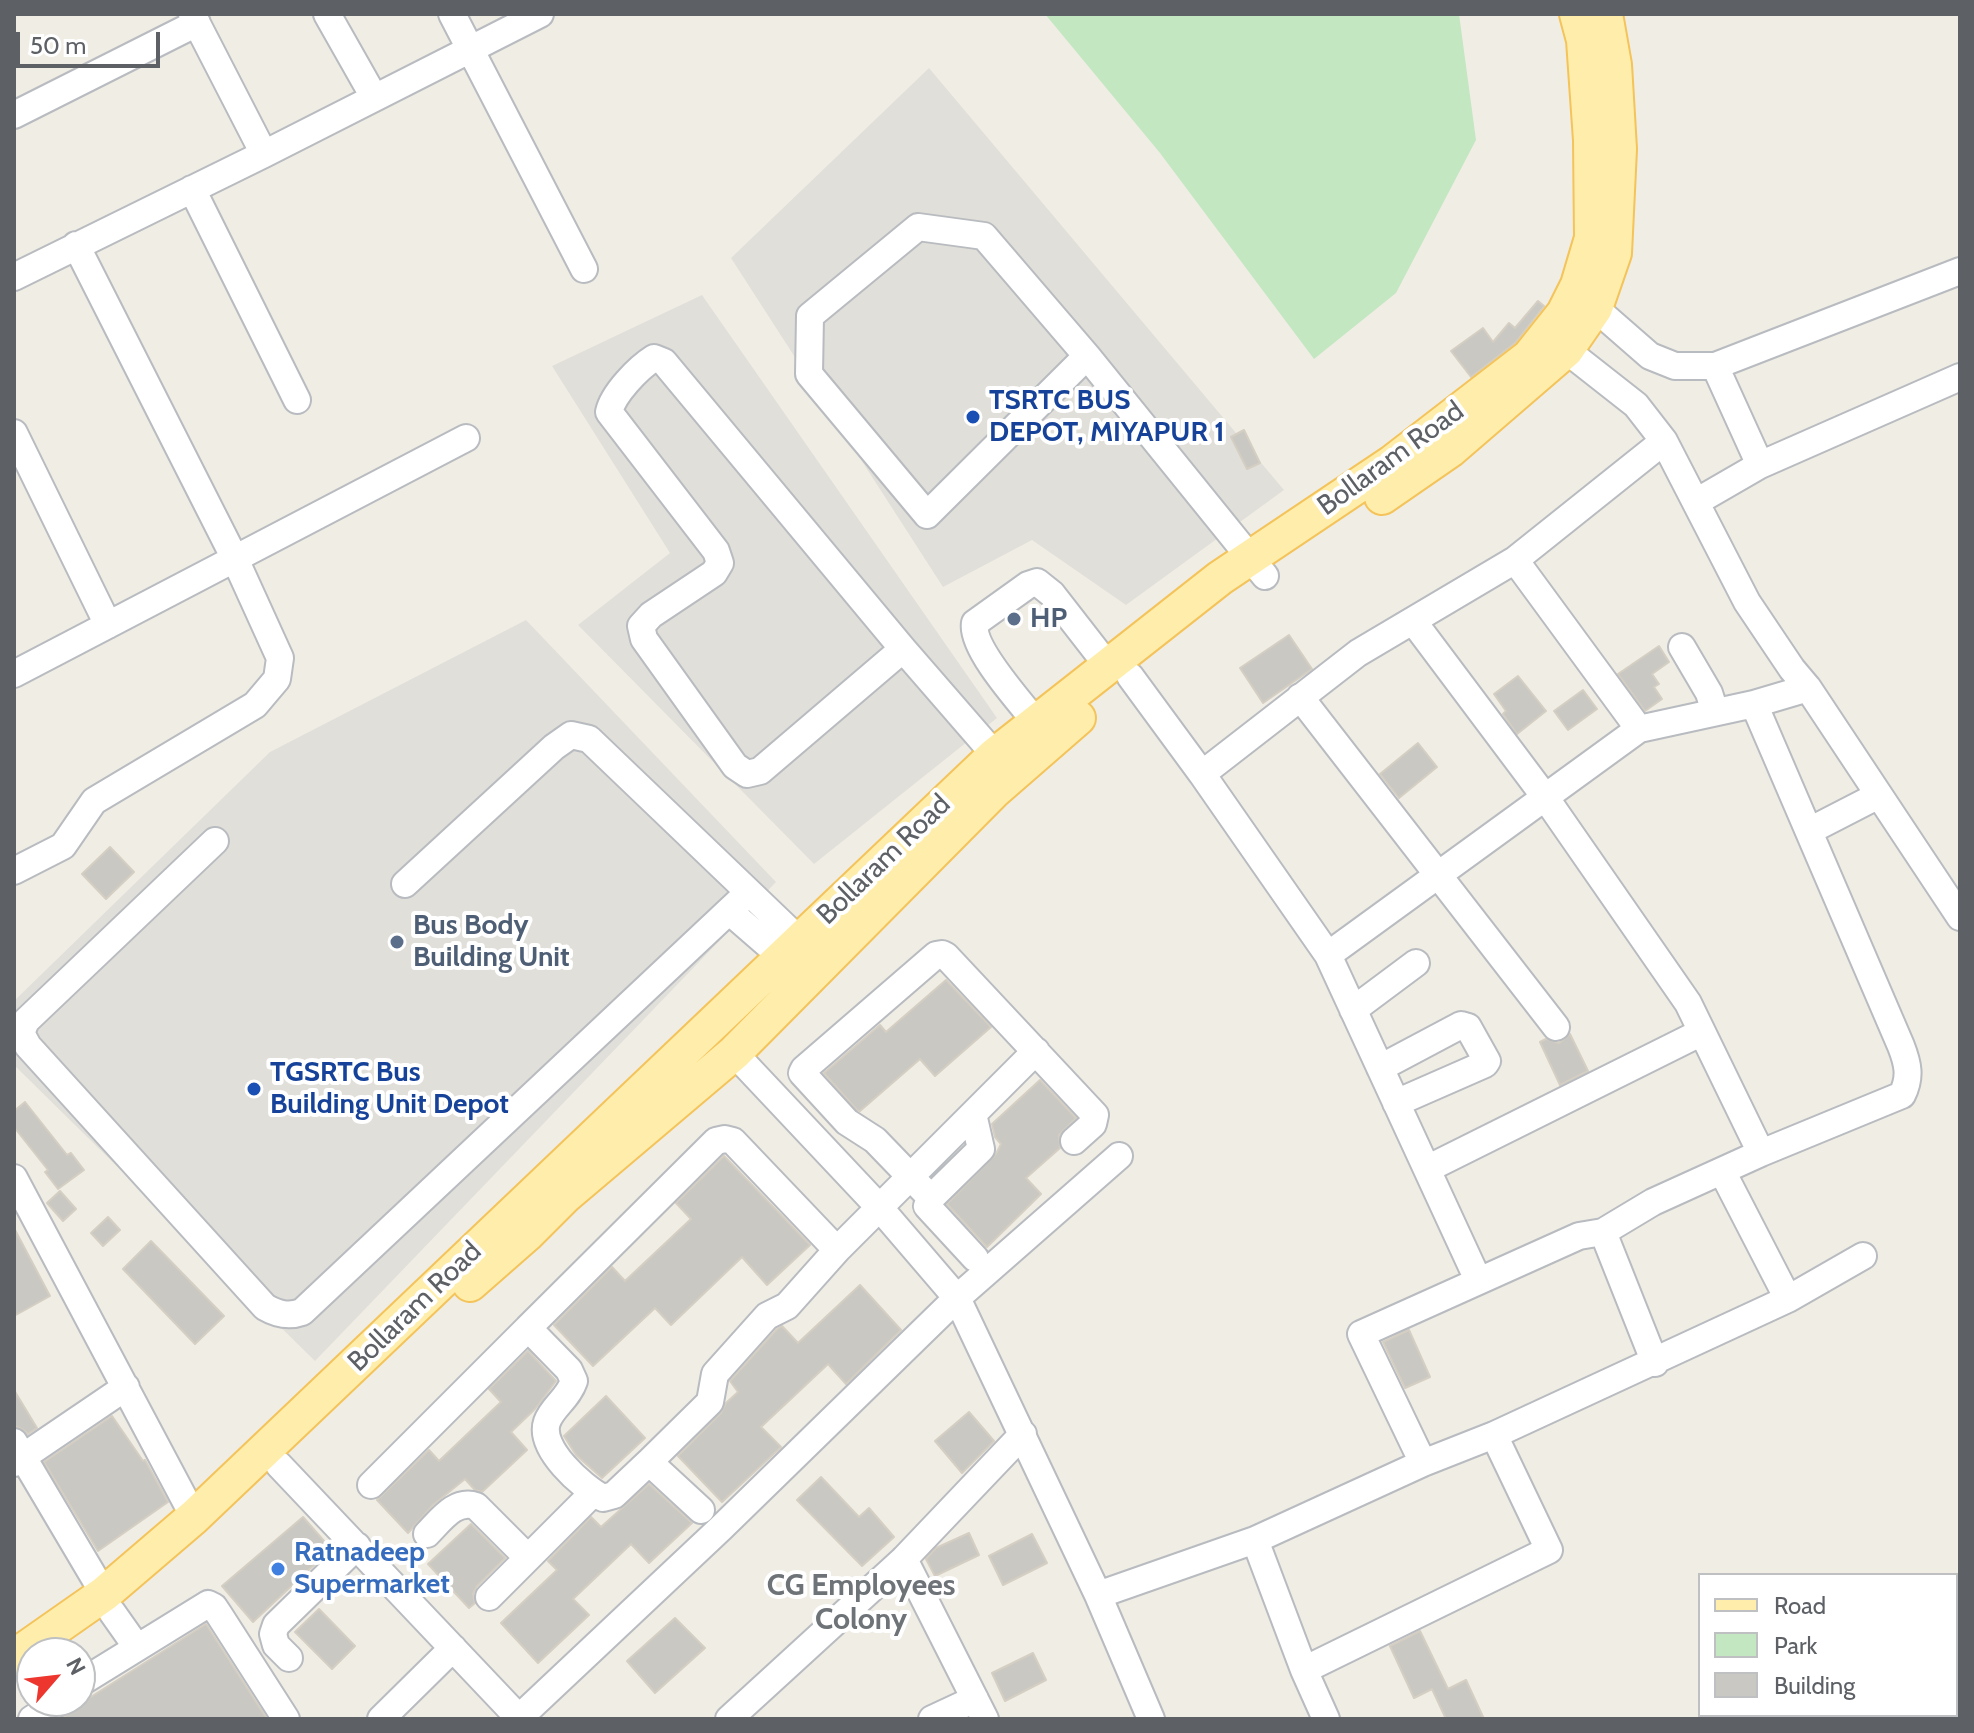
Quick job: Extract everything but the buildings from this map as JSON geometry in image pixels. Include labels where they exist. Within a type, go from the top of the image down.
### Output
[{"type":"main road","name":"Bollaram Road","points":[[108,1603],[194,1517],[995,755],[1036,722],[1119,671],[1529,357],[1564,313],[1578,285],[1592,238],[1591,140],[1584,40],[1577,14]]},
{"type":"main road","name":"Bollaram Road","points":[[1258,566],[1450,450],[1566,350],[1595,308],[1614,253],[1619,149],[1614,65],[1605,14]]},
{"type":"main road","name":"Bollaram Road","points":[[67,1637],[279,1465],[431,1317],[527,1234],[565,1196],[734,1053],[993,792],[1051,740],[1119,671]]},
{"type":"street","points":[[327,14],[374,97]]},
{"type":"street","points":[[452,14],[584,269]]},
{"type":"street","points":[[14,277],[540,14]]},
{"type":"street","points":[[14,115],[195,19],[264,154]]},
{"type":"street","points":[[192,189],[297,400]]},
{"type":"street","points":[[1087,356],[927,515],[809,374],[810,316],[918,227],[984,236],[1087,356],[1258,566]]},
{"type":"street","points":[[14,871],[63,846],[94,801],[255,705],[277,679],[280,658],[235,559],[76,245]]},
{"type":"street","points":[[1595,308],[1650,356],[1675,366],[1715,366],[1960,271]]},
{"type":"street","points":[[1566,350],[1636,405],[1664,441],[1747,602],[1960,917]]},
{"type":"street","points":[[903,649],[760,771],[747,774],[735,766],[644,639],[641,626],[651,615],[714,573],[720,563],[716,551],[609,412],[611,403],[647,363],[654,358],[664,362],[995,755]]},
{"type":"street","points":[[1715,366],[1760,465]]},
{"type":"street","points":[[1696,502],[1760,465],[1960,377]]},
{"type":"street","points":[[14,674],[466,438]]},
{"type":"street","points":[[16,441],[108,625]]},
{"type":"street","points":[[1202,774],[1358,653],[1515,560],[1664,441]]},
{"type":"street","points":[[1515,560],[1639,729]]},
{"type":"street","points":[[1036,722],[981,649],[973,633],[975,623],[1028,585],[1037,582],[1052,594],[1119,671],[1202,774],[1328,955],[1478,1280]]},
{"type":"street","points":[[1413,621],[1545,797],[1688,1003],[1761,1153]]},
{"type":"street","points":[[1682,647],[1709,693],[1715,712]]},
{"type":"street","points":[[1328,955],[1639,729],[1754,704],[1808,688]]},
{"type":"street","points":[[1300,697],[1556,1027]]},
{"type":"street","points":[[1423,1463],[1361,1334],[1579,1236],[1603,1232],[1653,1202],[1902,1095],[1908,1083],[1908,1064],[1901,1046],[1754,704]]},
{"type":"street","points":[[405,884],[554,747],[571,735],[589,739],[738,902],[791,949]]},
{"type":"street","points":[[1809,831],[1879,795]]},
{"type":"street","points":[[215,841],[26,1021],[21,1033],[28,1046],[265,1307],[275,1313],[292,1316],[302,1312],[738,902]]},
{"type":"street","points":[[931,1198],[875,1140],[847,1122],[805,1078],[804,1069],[936,955],[942,954],[1095,1115],[1093,1124],[1074,1141]]},
{"type":"street","points":[[1353,1010],[1416,963]]},
{"type":"street","points":[[1380,1068],[1461,1025],[1468,1027],[1487,1061],[1396,1103]]},
{"type":"street","points":[[1427,1169],[1702,1032]]},
{"type":"street","points":[[528,1328],[569,1370],[574,1381],[570,1394],[547,1419],[544,1434],[549,1450],[593,1493],[603,1498],[614,1495],[710,1402],[719,1367],[767,1316],[787,1306],[837,1250],[1036,1051]]},
{"type":"street","points":[[734,1053],[879,1207],[957,1298],[1098,1595],[1151,1719]]},
{"type":"street","points":[[973,1114],[981,1149],[931,1198],[927,1206],[975,1258]]},
{"type":"street","points":[[371,1485],[716,1141],[733,1141],[837,1250]]},
{"type":"street","points":[[279,1465],[520,1718],[957,1298],[1119,1156]]},
{"type":"street","points":[[1722,1171],[1788,1299]]},
{"type":"street","points":[[17,1189],[194,1517]]},
{"type":"street","points":[[1603,1232],[1655,1363]]},
{"type":"street","points":[[1098,1595],[1255,1540],[1423,1463],[1494,1435],[1788,1299],[1863,1256]]},
{"type":"street","points":[[126,1387],[17,1454],[136,1646]]},
{"type":"street","points":[[729,1719],[904,1559],[1023,1434]]},
{"type":"street","points":[[1304,1670],[1549,1550],[1494,1435]]},
{"type":"street","points":[[649,1462],[701,1510]]},
{"type":"street","points":[[489,1597],[593,1493]]},
{"type":"street","points":[[427,1534],[455,1507],[466,1502],[476,1506],[528,1558]]},
{"type":"street","points":[[1255,1540],[1326,1719]]},
{"type":"street","points":[[289,1658],[276,1645],[273,1634],[276,1625],[357,1546]]},
{"type":"street","points":[[904,1559],[980,1709],[932,1719]]},
{"type":"street","points":[[96,1672],[208,1604],[214,1607],[286,1719]]},
{"type":"street","points":[[381,1719],[453,1648]]},
{"type":"shaded area","points":[[929,68],[1284,490],[1126,605],[1032,540],[943,587],[731,258]]},
{"type":"shaded area","points":[[702,295],[997,718],[814,864],[578,625],[670,553],[552,366]]},
{"type":"shaded area","name":"Bus Body Building Unit","points":[[526,620],[776,882],[315,1361],[14,1065],[14,1001],[270,752]]},
{"type":"green space","points":[[1045,14],[1459,14],[1476,140],[1396,293],[1314,359],[1160,153]]},
{"type":"place","name":"TSRTC BUS DEPOT, MIYAPUR 1","points":[[973,417]]},
{"type":"place","name":"HP","points":[[1014,619]]},
{"type":"place","name":"Bus Body Building Unit","points":[[397,942]]},
{"type":"place","name":"TGSRTC Bus Building Unit Depot","points":[[254,1089]]},
{"type":"place","name":"Ratnadeep Supermarket","points":[[278,1569]]},
{"type":"district","name":"CG Employees Colony","points":[[861,1603]]}]
